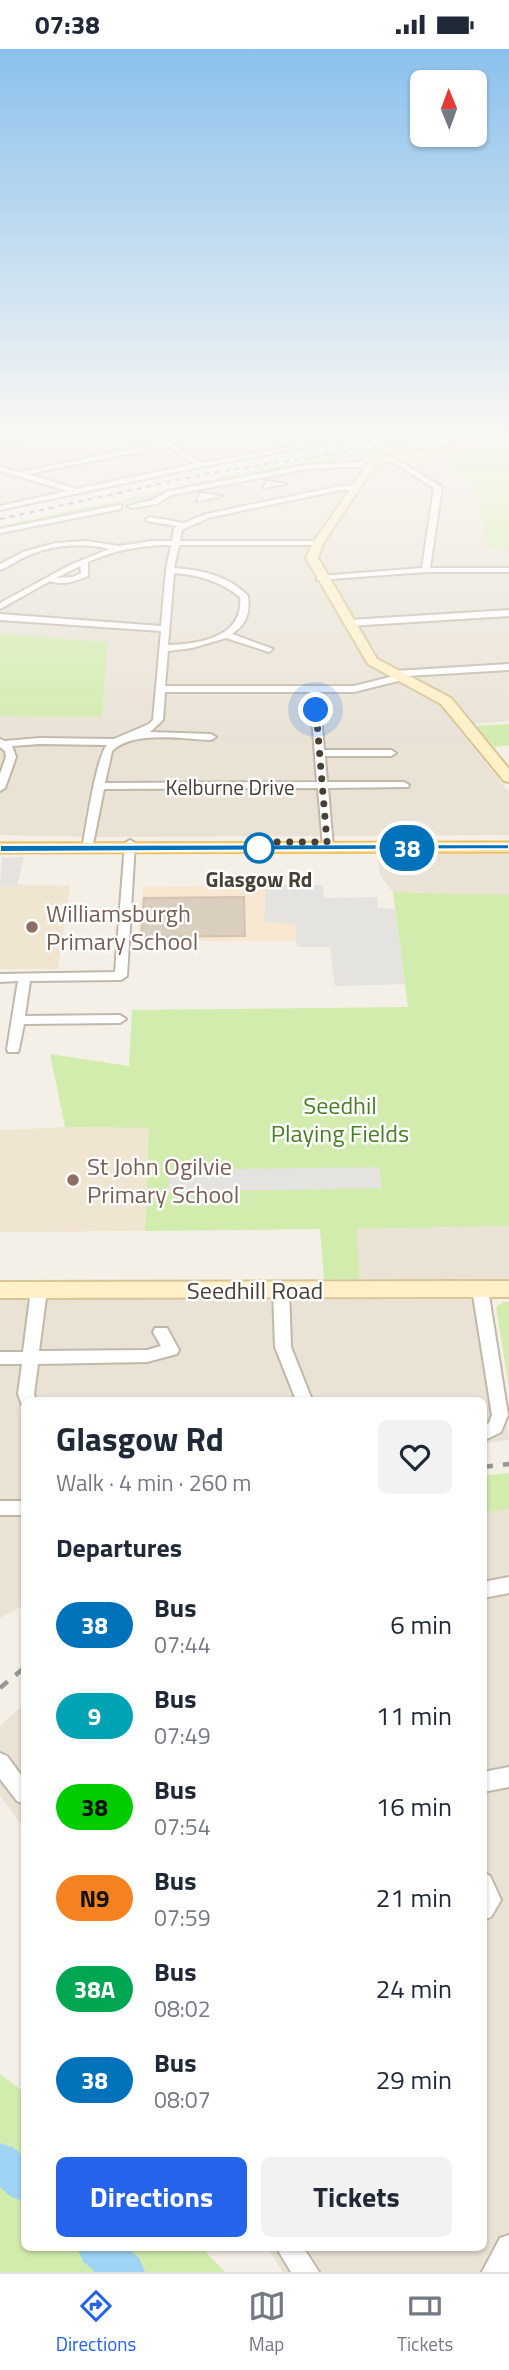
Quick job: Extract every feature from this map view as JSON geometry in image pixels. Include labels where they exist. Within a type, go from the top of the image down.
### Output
[{"type":"main road","points":[[328,845],[509,840]]},
{"type":"main road","points":[[0,842],[87,846]]},
{"type":"main road","points":[[0,848],[328,845],[509,847]]},
{"type":"street","points":[[79,543],[83,540]]},
{"type":"street","points":[[2,743],[113,742],[151,729],[158,720],[174,540]]},
{"type":"street","points":[[320,540],[312,558],[320,578],[372,661],[446,701],[509,778]]},
{"type":"street","points":[[426,570],[430,540]]},
{"type":"street","points":[[0,568],[11,560],[39,549],[79,543],[116,548]]},
{"type":"street","points":[[0,606],[46,581],[75,579],[85,574],[84,562],[116,548],[174,543],[318,543]]},
{"type":"street","points":[[165,648],[200,644],[225,635],[241,622],[247,612],[244,596],[232,585],[214,576],[170,570]]},
{"type":"street","points":[[320,578],[426,570],[509,570]]},
{"type":"street","points":[[0,595],[10,601]]},
{"type":"street","points":[[349,623],[509,613]]},
{"type":"street","points":[[0,617],[165,629]]},
{"type":"street","points":[[225,635],[269,649]]},
{"type":"street","points":[[160,689],[354,689],[399,676],[509,667]]},
{"type":"street","points":[[314,689],[328,845]]},
{"type":"street","points":[[138,735],[211,737]]},
{"type":"street","points":[[87,846],[107,750],[113,742]]},
{"type":"street","points":[[0,788],[10,757],[10,750],[2,743]]},
{"type":"street","points":[[320,753],[391,753]]},
{"type":"street","name":"Kelburne Drive","points":[[99,786],[404,785]]},
{"type":"street","points":[[0,978],[121,975],[130,846]]},
{"type":"street","points":[[13,1049],[25,977]]},
{"type":"street","points":[[18,1020],[82,1014],[120,1019]]},
{"type":"street","points":[[480,1289],[500,1415],[495,1427],[487,1432]]},
{"type":"street","name":"Seedhill Road","points":[[0,1290],[509,1289]]},
{"type":"street","points":[[27,1397],[39,1290]]},
{"type":"street","points":[[281,1290],[283,1347],[303,1397]]},
{"type":"street","points":[[0,1358],[147,1356],[171,1350],[161,1332]]},
{"type":"street","points":[[0,1508],[21,1508]]},
{"type":"street","points":[[487,1589],[509,1585]]},
{"type":"street","points":[[0,1763],[21,1790]]},
{"type":"street","points":[[487,1781],[509,1777]]},
{"type":"street","points":[[495,2272],[509,2247]]},
{"type":"street","points":[[291,2251],[306,2272]]},
{"type":"shaded area","points":[[0,540],[487,540],[489,549],[509,550],[509,721],[455,725],[509,792],[509,835],[0,835]]},
{"type":"shaded area","points":[[377,851],[509,852],[509,895],[393,892],[380,875]]},
{"type":"shaded area","points":[[24,857],[17,887],[0,886],[2,858]]},
{"type":"shaded area","name":"Williamsburgh Primary School","points":[[0,884],[70,886],[58,969],[0,969]]},
{"type":"shaded area","points":[[284,885],[323,885],[324,898],[377,897],[378,908],[395,909],[405,984],[335,986],[330,947],[297,947],[295,924],[264,922],[266,889],[283,889]]},
{"type":"shaded area","points":[[323,885],[324,898],[377,897],[378,908],[395,909],[405,984],[335,986],[329,946],[297,947],[296,941],[138,941],[143,887]]},
{"type":"shaded area","name":"St John Ogilvie Primary School","points":[[65,1127],[149,1128],[145,1231],[0,1232],[0,1130]]},
{"type":"shaded area","points":[[379,1167],[382,1188],[168,1192],[169,1170]]},
{"type":"shaded area","points":[[509,1226],[509,1280],[359,1279],[357,1229]]},
{"type":"shaded area","points":[[0,1299],[491,1300],[509,1440],[487,1443],[487,1397],[21,1397],[21,1607],[0,1618]]},
{"type":"shaded area","points":[[509,1509],[509,2272],[283,2272],[270,2251],[487,2251],[487,1512]]},
{"type":"shaded area","points":[[21,1707],[21,1825],[0,1795],[0,1726]]},
{"type":"green space","points":[[487,540],[509,540],[509,550],[489,549]]},
{"type":"green space","points":[[0,634],[107,642],[102,717],[0,716]]},
{"type":"green space","points":[[509,724],[509,745],[495,747],[475,726]]},
{"type":"green space","name":"Seedhil Playing Fields","points":[[393,892],[509,895],[509,1226],[357,1229],[359,1279],[324,1279],[320,1229],[145,1231],[149,1128],[65,1127],[50,1054],[129,1066],[132,1010],[408,1007]]},
{"type":"green space","points":[[503,1302],[509,1302],[509,1388],[496,1307]]},
{"type":"green space","points":[[509,1473],[509,1509],[487,1512],[487,1476]]},
{"type":"green space","points":[[0,2074],[21,2090],[21,2251],[205,2251],[225,2272],[0,2272]]},
{"type":"building","points":[[244,897],[245,936],[141,937],[144,898]]},
{"type":"waterway","points":[[0,2162],[21,2180]]},
{"type":"waterway","points":[[101,2251],[125,2272]]},
{"type":"railway","points":[[487,1467],[509,1464]]},
{"type":"railway","points":[[0,1688],[21,1670]]},
{"type":"bus line","name":"38","points":[[0,848],[509,847]]},
{"type":"place","name":"Glasgow Rd","points":[[259,848]]},
{"type":"place","name":"Williamsburgh Primary School","points":[[32,927]]},
{"type":"place","name":"St John Ogilvie Primary School","points":[[73,1180]]},
{"type":"route","points":[[259,848],[258,842],[327,842],[316,710]]}]
